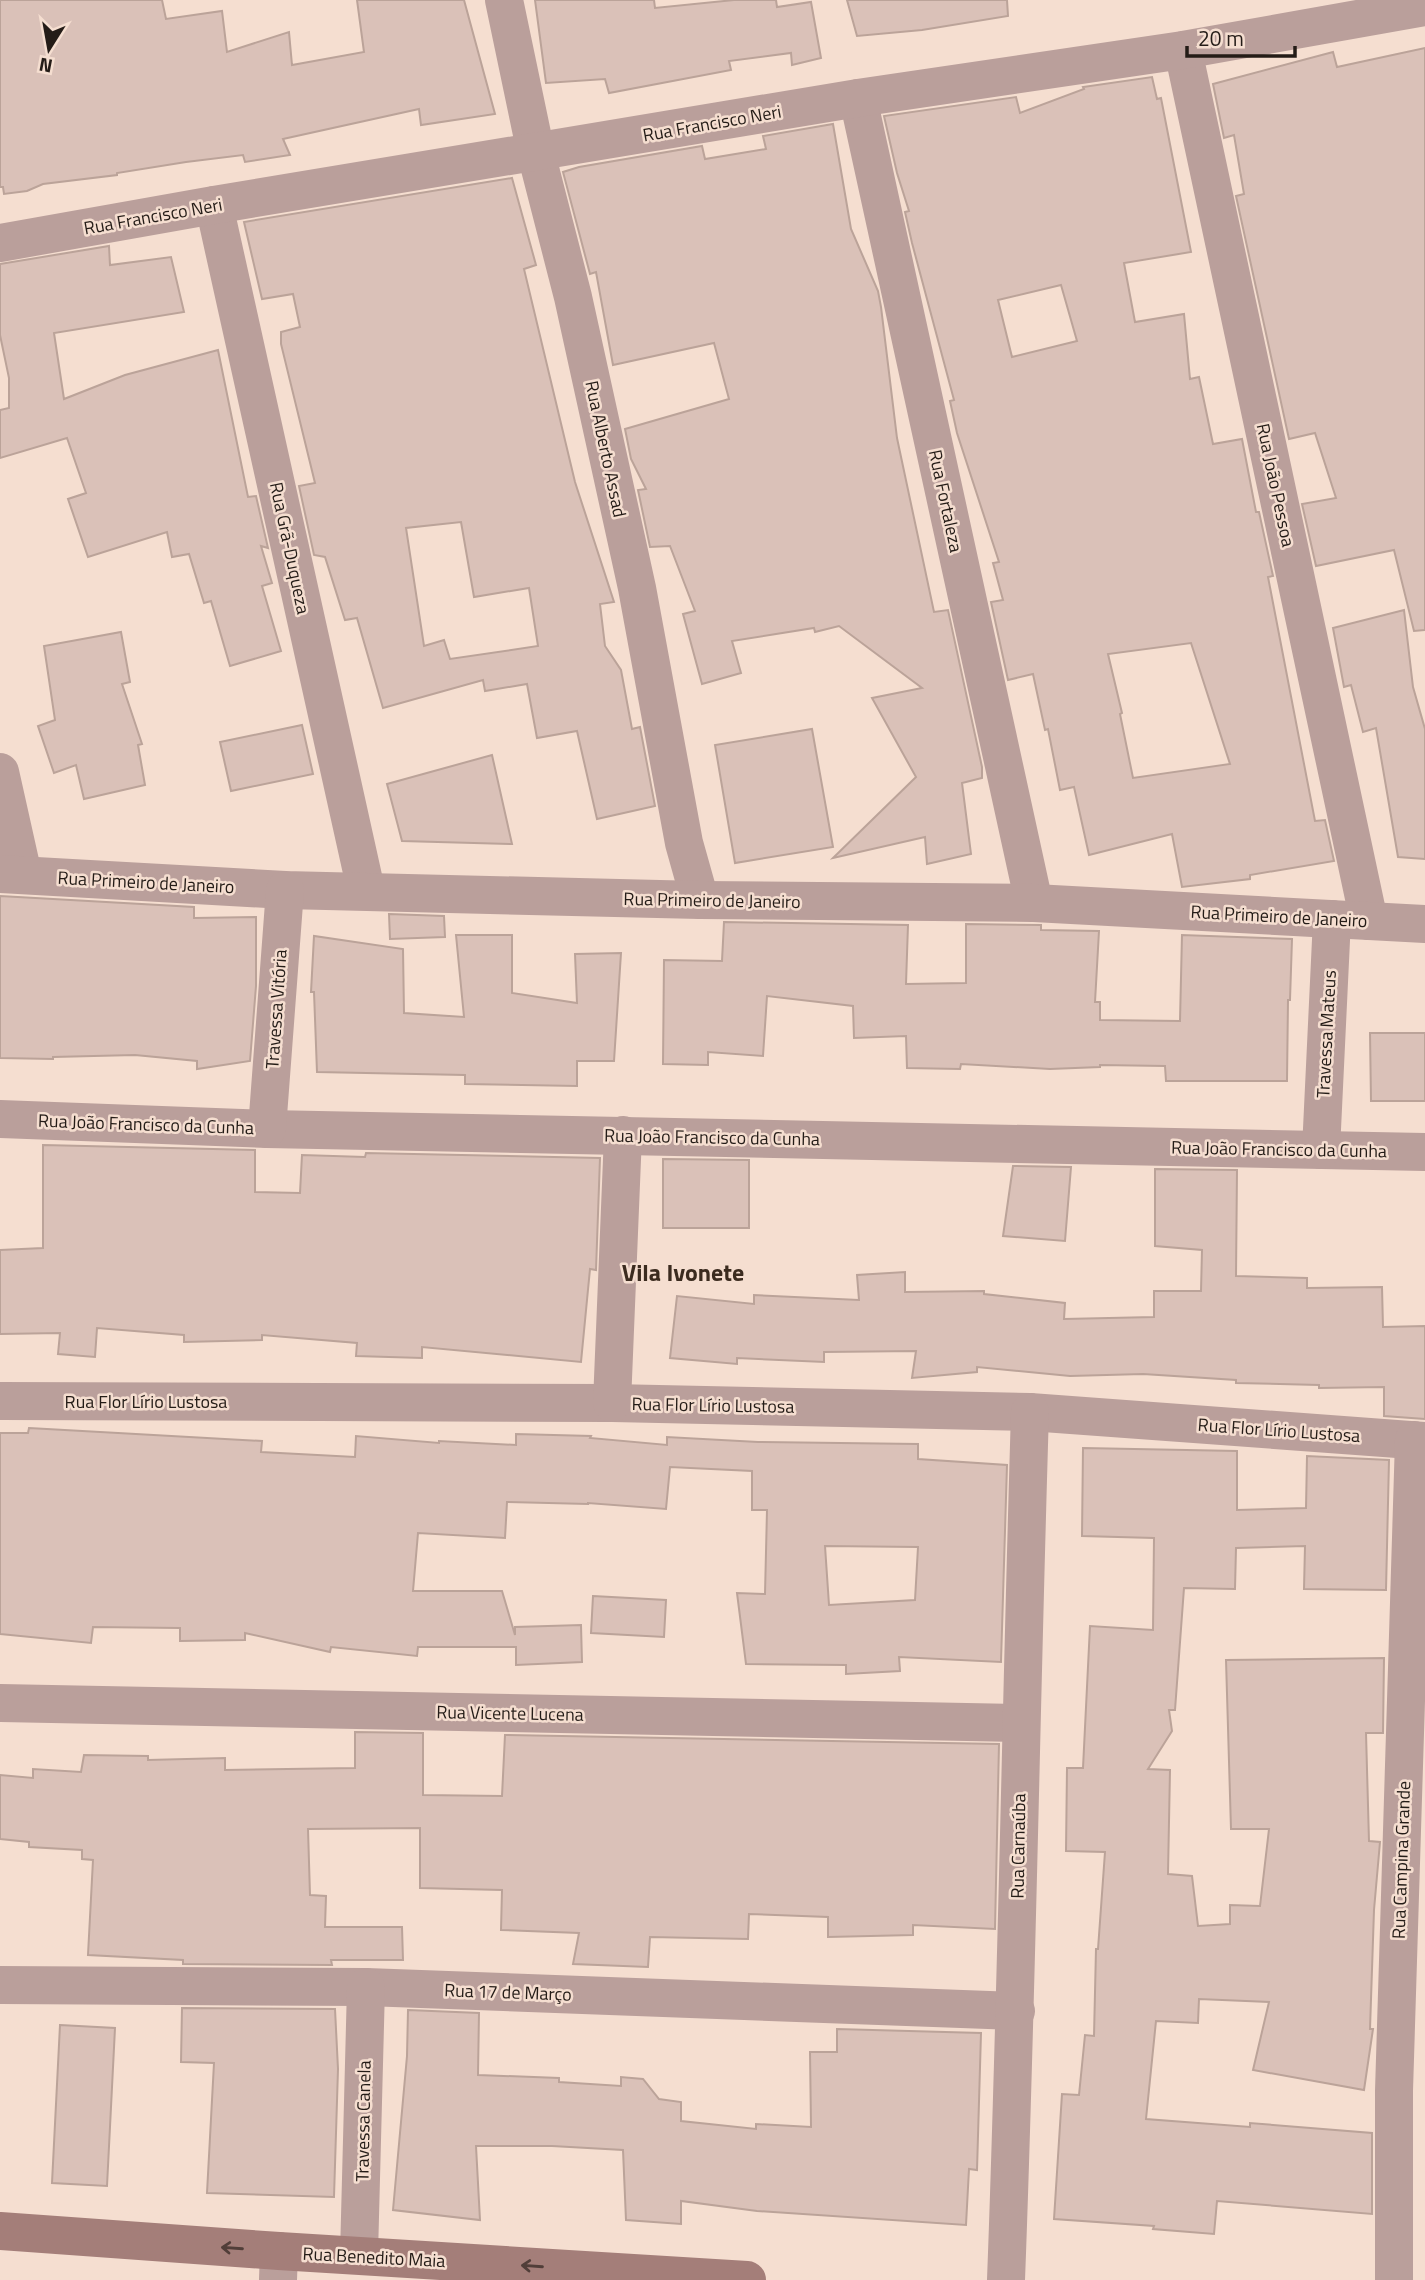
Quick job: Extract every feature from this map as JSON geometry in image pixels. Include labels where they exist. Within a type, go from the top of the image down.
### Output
[{"type":"street","name":"Rua Alberto Assad","points":[[504,0],[536,153],[573,297],[636,588],[684,843],[700,900]]},
{"type":"street","name":"Rua Francisco Neri","points":[[0,243],[858,98],[1183,50],[1425,7]]},
{"type":"street","name":"Rua João Pessoa","points":[[1183,50],[1369,921]]},
{"type":"street","name":"Rua Fortaleza","points":[[858,98],[1034,903]]},
{"type":"street","name":"Rua Grã-Duqueza","points":[[214,205],[366,890]]},
{"type":"street","points":[[0,772],[11,875]]},
{"type":"street","name":"Rua Primeiro de Janeiro","points":[[11,875],[285,890],[700,900],[1034,903],[1425,923]]},
{"type":"street","name":"Travessa Vitória","points":[[267,1129],[285,890]]},
{"type":"street","name":"Travessa Mateus","points":[[1321,1150],[1332,919]]},
{"type":"street","name":"Rua João Francisco da Cunha","points":[[0,1119],[267,1129],[1425,1152]]},
{"type":"street","points":[[612,1403],[623,1135]]},
{"type":"street","name":"Rua Flor Lírio Lustosa","points":[[0,1401],[612,1403],[1030,1412],[1420,1441]]},
{"type":"street","name":"Rua Carnaúba","points":[[1006,2280],[1016,2011],[1020,1723],[1030,1412]]},
{"type":"street","name":"Rua Campina Grande","points":[[1394,2280],[1410,2092],[1420,1441]]},
{"type":"street","name":"Rua Vicente Lucena","points":[[0,1703],[1020,1723]]},
{"type":"street","name":"Rua 17 de Março","points":[[0,1984],[366,1987],[1016,2011]]},
{"type":"street","name":"Travessa Canela","points":[[359,2255],[366,1987]]},
{"type":"street","name":"Rua Benedito Maia","points":[[0,2231],[279,2266],[359,2255],[747,2280]]},
{"type":"building","points":[[0,0],[162,0],[166,19],[222,11],[227,52],[289,32],[292,65],[364,52],[357,0],[464,0],[495,114],[421,125],[419,109],[283,139],[290,155],[245,162],[243,155],[186,162],[117,175],[43,184],[27,191],[4,194],[3,187],[0,187]]},
{"type":"building","points":[[535,0],[654,0],[655,8],[734,0],[776,0],[777,7],[811,2],[821,58],[792,65],[791,53],[729,61],[731,70],[609,93],[605,79],[546,83]]},
{"type":"building","points":[[847,0],[1007,0],[1008,16],[922,30],[857,36]]},
{"type":"building","points":[[1425,48],[1425,630],[1414,631],[1394,550],[1316,566],[1302,504],[1336,498],[1315,433],[1289,439],[1236,196],[1244,194],[1234,135],[1224,138],[1213,84],[1333,52],[1337,67]]},
{"type":"building","points":[[1152,77],[1157,99],[1161,98],[1191,252],[1124,263],[1135,322],[1184,314],[1190,379],[1199,377],[1213,444],[1242,439],[1256,512],[1259,512],[1273,576],[1268,577],[1315,821],[1325,820],[1334,861],[1250,875],[1250,879],[1182,887],[1172,834],[1089,855],[1074,787],[1060,790],[1048,729],[1045,730],[1033,674],[1008,680],[991,602],[1003,600],[993,563],[999,562],[957,433],[950,401],[954,400],[912,243],[905,212],[909,211],[884,116],[1016,97],[1020,113],[1084,89],[1083,87]],"holes":[[[1061,285],[1077,341],[1012,357],[998,300]],[[1191,643],[1230,764],[1133,778],[1108,654]]]},
{"type":"building","points":[[833,124],[851,229],[878,291],[897,438],[934,612],[948,610],[982,767],[982,778],[962,783],[971,854],[927,864],[925,837],[833,858],[916,777],[872,698],[922,688],[839,626],[815,632],[814,628],[732,641],[741,673],[702,684],[683,614],[695,611],[670,546],[650,547],[638,490],[646,489],[631,459],[625,429],[729,399],[714,343],[613,365],[596,272],[590,274],[563,172],[702,146],[705,159],[766,149],[763,136]]},
{"type":"building","points":[[512,178],[536,265],[524,269],[575,482],[614,602],[600,604],[605,646],[621,670],[632,729],[640,727],[655,806],[597,819],[577,731],[537,738],[527,684],[485,691],[483,680],[383,708],[357,618],[345,620],[325,557],[314,555],[299,486],[315,483],[281,344],[281,332],[300,327],[293,294],[262,299],[244,222]],"holes":[[[461,522],[474,597],[529,588],[538,646],[450,659],[444,640],[424,646],[406,528]]]},
{"type":"building","points":[[109,246],[110,265],[171,257],[184,312],[54,333],[64,399],[125,375],[218,350],[248,497],[256,496],[268,548],[261,546],[272,583],[262,586],[281,651],[230,666],[211,601],[204,603],[189,554],[172,557],[167,532],[88,557],[68,499],[86,493],[67,438],[0,458],[0,410],[9,408],[9,378],[0,335],[0,264]]},
{"type":"building","points":[[1404,610],[1413,687],[1425,729],[1425,859],[1398,857],[1376,728],[1363,732],[1351,685],[1344,687],[1333,628]]},
{"type":"building","points":[[121,632],[130,682],[122,684],[142,744],[138,745],[145,785],[84,799],[76,765],[54,773],[38,726],[55,720],[44,646]]},
{"type":"building","points":[[302,725],[313,774],[231,791],[220,742]]},
{"type":"building","points":[[812,729],[833,847],[735,863],[715,745]]},
{"type":"building","points":[[492,755],[512,844],[402,841],[387,784]]},
{"type":"building","points":[[0,896],[194,907],[194,918],[256,917],[256,986],[250,1061],[197,1069],[197,1061],[135,1055],[53,1059],[0,1058]]},
{"type":"building","points":[[389,914],[444,916],[445,937],[390,939]]},
{"type":"building","points":[[724,922],[908,925],[906,984],[966,983],[966,924],[1041,925],[1041,930],[1099,931],[1095,1002],[1100,1002],[1100,1020],[1180,1021],[1182,935],[1292,939],[1287,1081],[1166,1081],[1165,1066],[1100,1065],[1050,1069],[961,1064],[960,1069],[907,1068],[906,1036],[854,1038],[853,1006],[767,996],[763,1056],[708,1052],[708,1065],[663,1064],[664,960],[722,961]]},
{"type":"building","points":[[456,935],[512,935],[512,993],[577,1003],[575,954],[621,953],[614,1061],[577,1061],[577,1086],[465,1084],[465,1075],[317,1072],[314,992],[311,992],[314,936],[403,949],[404,1013],[464,1017]]},
{"type":"building","points":[[1370,1033],[1425,1033],[1425,1101],[1371,1101]]},
{"type":"building","points":[[43,1145],[255,1150],[255,1192],[300,1193],[302,1155],[365,1157],[366,1153],[600,1158],[596,1270],[590,1269],[581,1362],[422,1347],[422,1358],[356,1356],[357,1343],[262,1335],[262,1340],[184,1342],[184,1335],[97,1328],[95,1357],[58,1354],[60,1333],[0,1334],[0,1250],[43,1248]]},
{"type":"building","points":[[663,1159],[749,1160],[749,1228],[663,1228]]},
{"type":"building","points":[[1013,1166],[1071,1167],[1065,1241],[1003,1236]]},
{"type":"building","points":[[1155,1169],[1237,1170],[1236,1276],[1307,1278],[1307,1288],[1382,1287],[1383,1327],[1425,1326],[1425,1419],[1384,1416],[1384,1387],[1319,1388],[1319,1385],[1236,1383],[1236,1380],[1143,1374],[1070,1376],[977,1367],[977,1372],[912,1378],[916,1351],[824,1352],[824,1362],[737,1358],[737,1364],[670,1358],[677,1296],[754,1304],[754,1295],[859,1300],[857,1275],[905,1272],[905,1292],[984,1291],[984,1294],[1065,1303],[1064,1319],[1154,1317],[1154,1291],[1201,1291],[1202,1250],[1155,1246]]},
{"type":"building","points":[[29,1428],[262,1441],[261,1452],[355,1457],[356,1436],[439,1443],[516,1445],[516,1434],[591,1436],[590,1438],[667,1445],[667,1437],[758,1442],[918,1444],[918,1459],[1007,1465],[1001,1662],[899,1657],[900,1671],[846,1674],[846,1665],[746,1664],[737,1593],[765,1594],[767,1510],[752,1510],[752,1471],[670,1467],[666,1509],[588,1503],[507,1502],[505,1538],[418,1533],[413,1591],[502,1591],[515,1635],[515,1627],[581,1625],[582,1662],[516,1665],[516,1647],[418,1647],[417,1656],[331,1647],[330,1652],[245,1633],[245,1640],[180,1641],[180,1628],[93,1627],[91,1643],[0,1634],[0,1433],[28,1433]],"holes":[[[825,1546],[918,1547],[915,1600],[829,1605]]]},
{"type":"building","points":[[1083,1448],[1237,1451],[1237,1510],[1306,1508],[1307,1456],[1389,1460],[1386,1590],[1304,1589],[1305,1546],[1236,1548],[1235,1589],[1184,1588],[1175,1710],[1169,1710],[1172,1731],[1148,1769],[1170,1770],[1168,1874],[1192,1876],[1198,1926],[1230,1924],[1230,1905],[1260,1906],[1269,1829],[1231,1829],[1226,1660],[1384,1658],[1383,1733],[1366,1733],[1369,1841],[1380,1842],[1374,1910],[1370,2029],[1373,2029],[1364,2090],[1253,2070],[1269,2002],[1199,1999],[1198,2023],[1156,2021],[1146,2119],[1250,2127],[1250,2123],[1372,2133],[1372,2214],[1217,2201],[1214,2234],[1153,2229],[1154,2226],[1054,2219],[1062,2094],[1079,2095],[1085,2035],[1094,2036],[1096,1949],[1105,1852],[1066,1851],[1067,1768],[1083,1768],[1090,1626],[1153,1630],[1154,1538],[1082,1536]]},
{"type":"building","points":[[593,1596],[666,1600],[664,1637],[591,1633]]},
{"type":"building","points":[[355,1732],[423,1733],[423,1795],[502,1796],[505,1735],[999,1744],[995,1929],[913,1925],[913,1935],[828,1937],[828,1917],[749,1914],[748,1939],[650,1937],[648,1967],[573,1964],[579,1933],[501,1930],[502,1890],[420,1888],[420,1828],[308,1829],[310,1895],[326,1896],[325,1927],[402,1927],[403,1960],[331,1960],[332,1965],[183,1964],[183,1960],[88,1955],[93,1860],[82,1859],[82,1850],[29,1847],[29,1842],[0,1839],[0,1775],[33,1778],[33,1769],[81,1772],[84,1755],[148,1756],[148,1760],[225,1758],[225,1770],[355,1768]]},
{"type":"building","points":[[182,2008],[335,2009],[338,2069],[334,2197],[207,2193],[214,2063],[181,2062]]},
{"type":"building","points":[[408,2010],[479,2013],[478,2075],[559,2078],[559,2082],[621,2086],[621,2077],[643,2079],[659,2099],[681,2102],[681,2121],[756,2129],[756,2124],[811,2127],[810,2052],[837,2052],[837,2029],[981,2033],[977,2170],[969,2169],[966,2225],[757,2211],[681,2201],[681,2224],[626,2220],[623,2150],[552,2146],[476,2146],[480,2220],[393,2210],[407,2056]]},
{"type":"building","points":[[60,2025],[115,2028],[107,2186],[52,2183]]},
{"type":"district","name":"Vila Ivonete","points":[[683,1272]]}]
